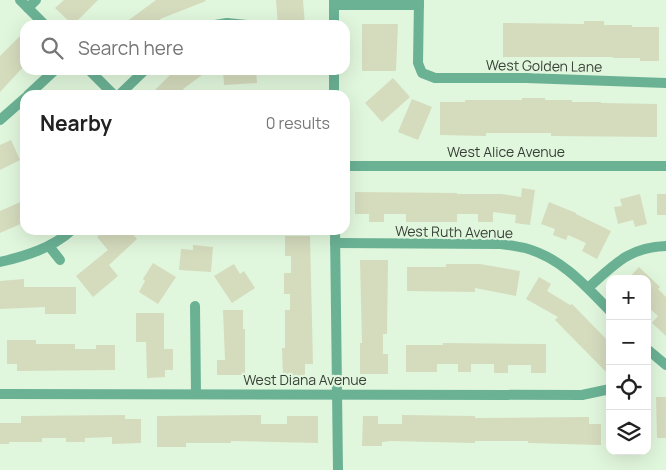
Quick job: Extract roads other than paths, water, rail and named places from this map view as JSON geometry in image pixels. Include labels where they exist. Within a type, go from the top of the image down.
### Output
[{"type":"street","points":[[20,0],[40,20]]},
{"type":"street","points":[[28,8],[36,0]]},
{"type":"street","points":[[334,20],[334,2],[419,2]]},
{"type":"street","name":"West Golden Lane","points":[[419,2],[418,63],[422,73],[435,78],[526,78],[666,83]]},
{"type":"street","points":[[33,90],[50,75]]},
{"type":"street","points":[[94,75],[109,90]]},
{"type":"street","points":[[125,90],[140,75]]},
{"type":"street","points":[[334,75],[334,90]]},
{"type":"street","points":[[0,120],[20,102]]},
{"type":"street","name":"West Alice Avenue","points":[[350,166],[666,166]]},
{"type":"street","points":[[0,262],[22,257],[49,246],[65,235]]},
{"type":"street","points":[[335,235],[338,470]]},
{"type":"street","name":"West Ruth Avenue","points":[[335,244],[501,244],[524,248],[544,255],[560,264],[588,288],[606,307]]},
{"type":"street","points":[[49,246],[60,260]]},
{"type":"street","points":[[588,288],[619,261],[636,251],[647,247],[666,246]]},
{"type":"street","points":[[195,306],[196,394]]},
{"type":"street","points":[[651,356],[666,365]]},
{"type":"street","name":"West Diana Avenue","points":[[0,394],[337,393],[582,395],[606,390]]}]
